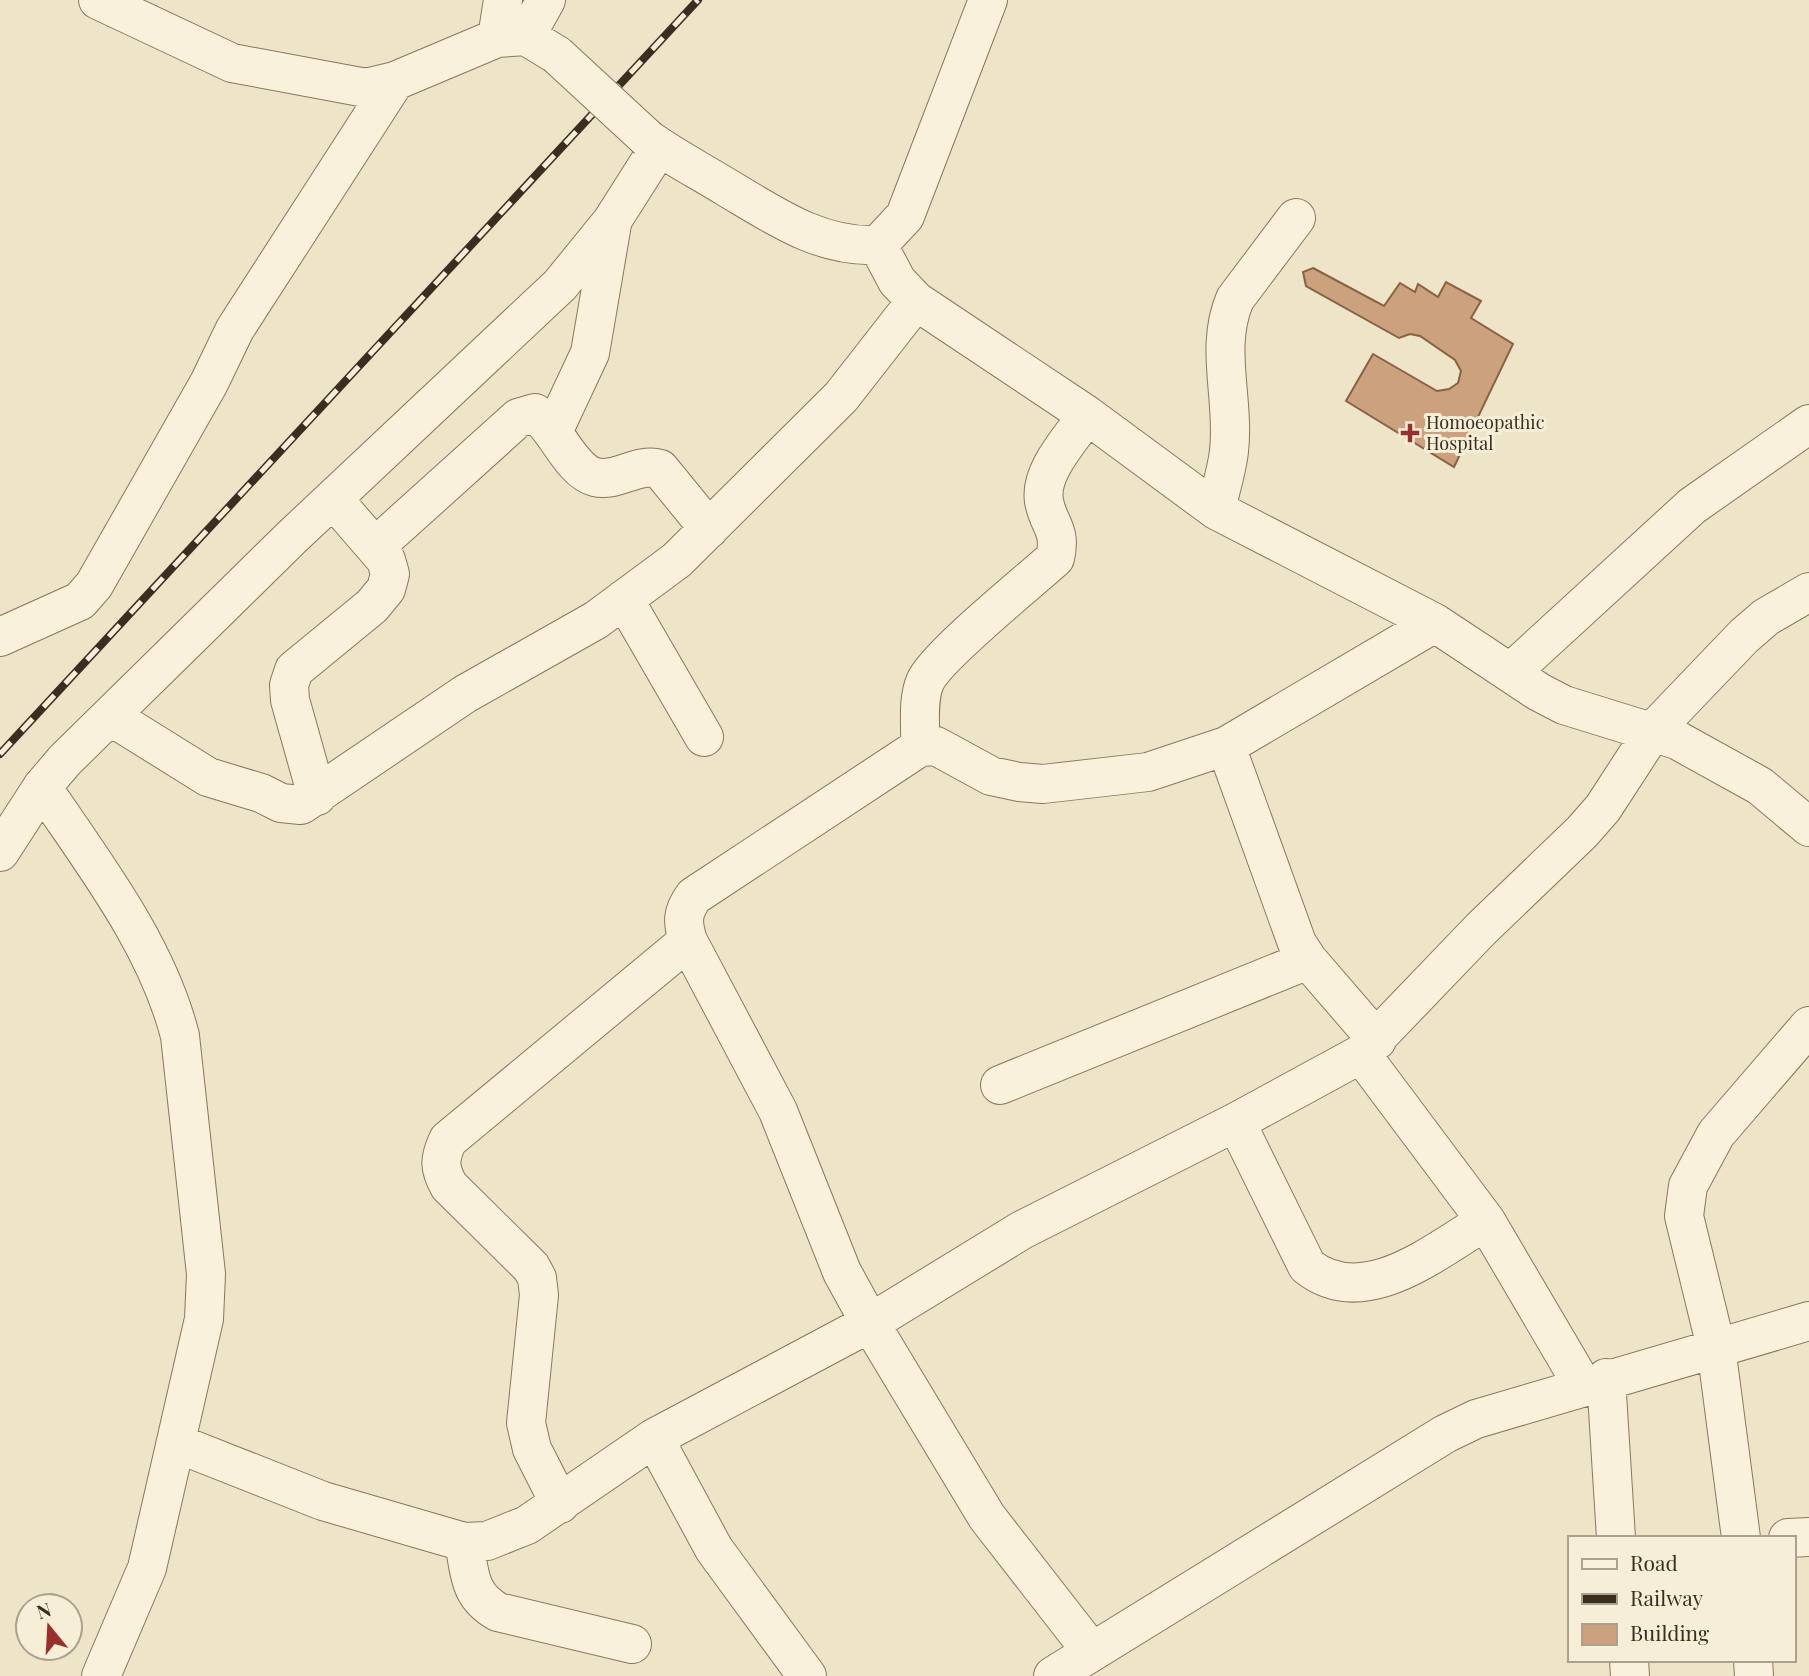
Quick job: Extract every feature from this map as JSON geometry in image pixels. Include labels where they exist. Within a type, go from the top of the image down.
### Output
[{"type":"street","points":[[98,0],[232,63],[366,88],[527,43]]},
{"type":"street","points":[[503,0],[527,43],[654,143],[792,226],[821,239],[856,246],[878,246],[905,216],[988,0]]},
{"type":"street","points":[[527,43],[546,0]]},
{"type":"street","points":[[0,637],[80,601],[94,584],[209,383],[235,329],[395,81]]},
{"type":"street","points":[[0,852],[42,787],[110,716],[560,285],[612,221],[654,143]]},
{"type":"street","points":[[1216,510],[1230,450],[1224,334],[1229,314],[1235,299],[1296,218]]},
{"type":"street","points":[[554,432],[590,353],[612,221]]},
{"type":"street","points":[[878,246],[897,281],[916,301],[1087,415],[1216,510],[1435,623],[1564,705],[1677,740],[1760,786],[1809,827]]},
{"type":"street","points":[[110,716],[219,783],[261,793],[281,803],[300,805],[465,694],[596,620],[677,560],[841,397],[916,301]]},
{"type":"street","points":[[375,547],[518,418],[535,413],[554,432],[578,466],[594,477],[610,477],[648,466],[660,469],[709,529]]},
{"type":"street","points":[[920,747],[921,698],[925,680],[942,660],[1055,558],[1059,541],[1044,502],[1044,482],[1087,415]]},
{"type":"street","points":[[1510,673],[1692,506],[1809,424]]},
{"type":"street","points":[[317,796],[290,700],[289,685],[294,670],[372,606],[386,589],[390,574],[386,560],[334,499]]},
{"type":"street","points":[[176,1444],[323,1502],[464,1542],[487,1541],[504,1535],[560,1504],[654,1438],[870,1323],[1023,1230],[1236,1122],[1369,1047],[1481,929],[1508,907],[1582,832],[1603,808],[1653,731],[1744,635],[1766,617],[1809,592]]},
{"type":"street","points":[[624,599],[704,737]]},
{"type":"street","points":[[1092,1652],[987,1517],[842,1272],[778,1111],[688,941],[682,922],[686,907],[694,896],[920,747],[936,746],[991,776],[1043,784],[1148,772],[1226,746],[1435,623]]},
{"type":"street","points":[[1226,746],[1297,943],[1595,1382],[1616,1536]]},
{"type":"street","points":[[42,787],[104,881],[157,971],[173,1007],[180,1036],[207,1296],[147,1568],[101,1676]]},
{"type":"street","points":[[560,1504],[532,1449],[526,1423],[539,1295],[537,1278],[531,1267],[450,1186],[440,1171],[440,1157],[448,1140],[688,941]]},
{"type":"street","points":[[1000,1085],[1308,960]]},
{"type":"street","points":[[1741,1536],[1716,1347],[1684,1216],[1688,1186],[1716,1134],[1809,1027]]},
{"type":"street","points":[[1236,1122],[1307,1266],[1322,1278],[1370,1282],[1392,1275],[1486,1221]]},
{"type":"street","points":[[1053,1676],[1445,1434],[1476,1419],[1809,1321]]},
{"type":"street","points":[[654,1438],[715,1549],[807,1676]]},
{"type":"street","points":[[464,1542],[473,1589],[482,1603],[498,1612],[632,1644]]},
{"type":"building","points":[[1313,268],[1384,306],[1400,283],[1415,292],[1418,284],[1438,297],[1446,282],[1481,301],[1471,318],[1513,344],[1454,467],[1346,401],[1373,354],[1437,391],[1449,389],[1458,383],[1461,371],[1455,360],[1420,336],[1410,334],[1399,338],[1306,286],[1303,272]]},
{"type":"railway","points":[[0,754],[698,0]]},
{"type":"place","name":"Homoeopathic Hospital","points":[[1410,433]]}]
